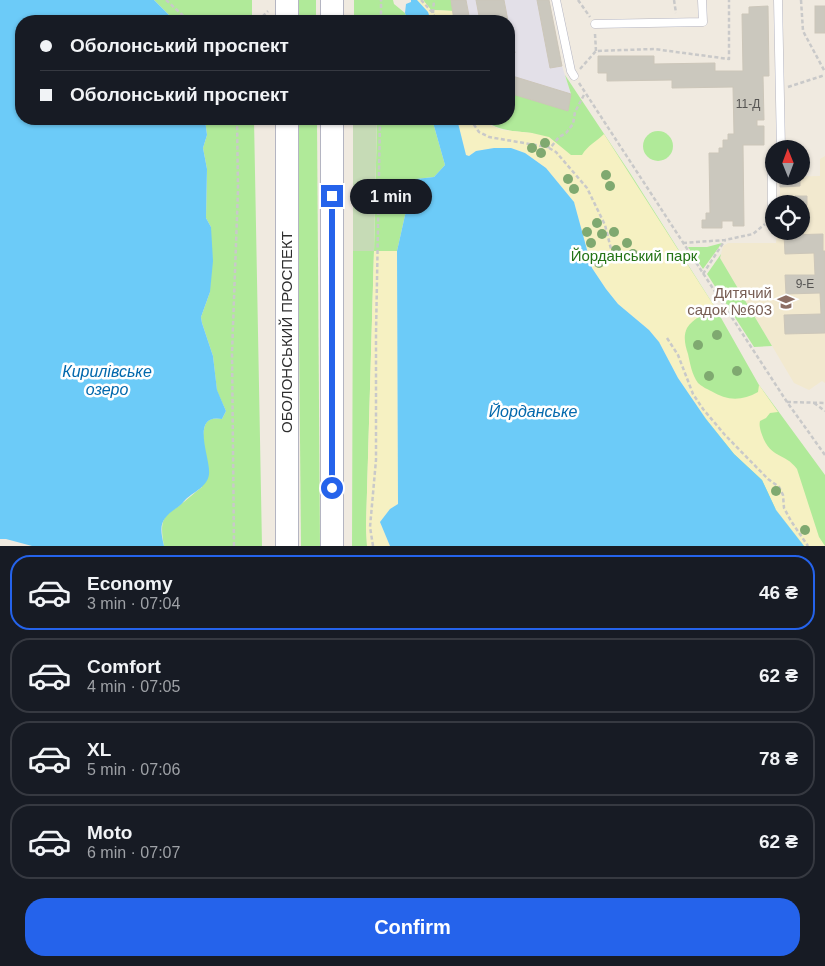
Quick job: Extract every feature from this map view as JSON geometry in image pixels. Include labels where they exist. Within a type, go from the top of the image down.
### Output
[{"type":"main road","points":[[332,0],[332,15]]},
{"type":"main road","name":"ОБОЛОНСЬКИЙ ПРОСПЕКТ","points":[[287,125],[287,546]]},
{"type":"main road","points":[[332,125],[332,546]]},
{"type":"lane","points":[[556,0],[571,71],[574,76]]},
{"type":"lane","points":[[595,24],[703,22],[702,0]]},
{"type":"lane","points":[[778,0],[781,140]]},
{"type":"path","points":[[166,0],[183,15]]},
{"type":"path","points":[[381,0],[381,15]]},
{"type":"path","points":[[421,0],[433,13]]},
{"type":"path","points":[[433,13],[434,0]]},
{"type":"path","points":[[578,0],[595,24],[596,51],[574,76],[786,402],[825,455]]},
{"type":"path","points":[[596,51],[654,49],[728,59],[729,0]]},
{"type":"path","points":[[780,90],[825,73],[803,30],[801,0]]},
{"type":"path","points":[[547,147],[551,147],[573,124],[575,112],[585,93]]},
{"type":"path","points":[[234,546],[232,353],[238,190],[237,125]]},
{"type":"path","points":[[373,546],[370,527],[376,460],[380,125]]},
{"type":"path","points":[[474,125],[479,132],[489,137],[547,147],[556,152],[587,188],[604,225],[612,253],[616,257]]},
{"type":"path","points":[[683,243],[725,240],[753,234],[765,224]]},
{"type":"path","points":[[703,274],[725,240]]},
{"type":"path","points":[[667,338],[678,355],[693,394],[703,409],[725,435],[768,479],[782,490],[784,508],[808,546]]},
{"type":"path","points":[[786,402],[825,403]]},
{"type":"path","points":[[814,403],[825,411]]},
{"type":"shaded area","points":[[451,0],[549,0],[562,66],[571,94],[568,111],[515,95],[515,15],[453,15]]},
{"type":"shaded area","name":"Дитячий садок №603","points":[[825,156],[825,383],[822,381],[809,390],[794,383],[720,258],[723,246],[728,243],[776,243],[776,240],[810,240],[810,195],[780,195],[780,185],[810,185],[810,176],[820,176],[820,159]]},
{"type":"green space","points":[[154,0],[252,0],[252,15],[169,15]]},
{"type":"green space","points":[[296,0],[316,0],[316,15],[296,15]]},
{"type":"green space","points":[[354,0],[393,0],[394,4],[406,15],[354,15]]},
{"type":"green space","points":[[423,0],[451,0],[453,11],[431,10]]},
{"type":"green space","name":"Йорданський парк","points":[[565,75],[716,309],[759,385],[825,475],[825,546],[804,546],[706,419],[532,133],[512,131],[493,125],[515,125],[515,95],[567,110],[571,94]]},
{"type":"green space","points":[[206,125],[254,125],[262,546],[164,546],[162,527],[164,519],[171,511],[202,487],[202,443],[205,426],[210,420],[222,419],[226,411],[217,391],[213,356],[201,317],[210,292],[211,227],[206,218],[207,169],[203,148],[207,135]]},
{"type":"green space","points":[[297,125],[317,125],[320,546],[301,546]]},
{"type":"green space","points":[[353,125],[377,125],[374,251],[353,251]]},
{"type":"green space","points":[[377,125],[434,125],[445,165],[434,177],[416,179],[412,184],[397,251],[374,251]]},
{"type":"green space","points":[[658,131],[669,135],[673,146],[669,157],[658,161],[647,157],[643,146],[647,135]]},
{"type":"green space","points":[[722,243],[703,269],[688,247],[707,247]]},
{"type":"green space","points":[[353,251],[374,251],[367,546],[352,546]]},
{"type":"green space","points":[[721,254],[720,258],[772,346],[754,347],[707,274]]},
{"type":"sand","points":[[417,0],[423,0],[431,10],[453,11],[453,15],[429,15]]},
{"type":"sand","name":"Йорданський парк","points":[[458,125],[490,125],[502,130],[549,137],[571,155],[582,155],[589,146],[604,134],[716,309],[696,319],[689,325],[686,331],[685,344],[696,380],[701,385],[723,397],[734,399],[758,392],[759,385],[778,412],[770,413],[760,421],[760,429],[769,447],[792,463],[797,469],[819,537],[825,546],[804,546],[776,510],[762,480],[734,454],[706,419],[678,378],[659,342],[649,330],[618,304],[606,289],[592,268],[574,202],[546,168],[525,153],[511,148],[494,148],[476,151],[469,156],[466,155]]},
{"type":"sand","points":[[374,251],[397,251],[398,504],[390,509],[380,522],[390,546],[367,546]]},
{"type":"water","name":"Кирилівське озеро","points":[[0,0],[154,0],[169,15],[15,15],[15,125],[206,125],[207,135],[203,148],[207,169],[206,218],[211,227],[213,261],[210,292],[201,317],[213,356],[217,390],[226,411],[222,419],[212,419],[206,423],[204,430],[209,467],[208,478],[203,485],[164,519],[161,528],[164,546],[32,546],[0,539]]},
{"type":"water","points":[[411,0],[417,0],[429,15],[406,15],[406,4],[411,2]]},
{"type":"water","name":"Йорданське","points":[[434,125],[458,125],[466,155],[469,156],[476,151],[494,148],[511,148],[525,153],[546,168],[574,202],[592,268],[606,289],[618,304],[649,330],[659,342],[678,378],[706,419],[734,454],[762,480],[776,510],[804,546],[390,546],[380,522],[390,509],[398,504],[397,251],[412,184],[416,179],[434,177],[445,165]]},
{"type":"building","points":[[451,0],[466,0],[469,15],[453,15]]},
{"type":"building","points":[[476,0],[504,0],[507,15],[479,15]]},
{"type":"building","points":[[537,0],[549,0],[562,66],[550,68]]},
{"type":"building","points":[[768,6],[769,76],[763,76],[764,120],[757,120],[757,126],[764,126],[764,145],[743,145],[744,226],[733,226],[733,221],[722,221],[722,228],[702,228],[702,220],[706,220],[706,213],[710,213],[709,153],[719,153],[719,148],[723,148],[723,140],[728,140],[728,134],[734,134],[733,87],[672,88],[672,80],[607,81],[607,73],[598,73],[598,56],[654,56],[654,64],[715,63],[715,71],[743,71],[742,14],[749,14],[749,7]]},
{"type":"building","points":[[815,6],[825,6],[825,33],[815,33]]},
{"type":"building","points":[[515,77],[571,94],[568,111],[515,95]]},
{"type":"building","points":[[780,185],[800,185],[800,186],[780,187]]},
{"type":"building","points":[[810,234],[823,234],[823,251],[825,251],[825,333],[785,334],[784,315],[821,314],[820,293],[786,294],[785,275],[815,275],[814,253],[785,254],[784,240],[810,240]]},
{"type":"place","name":"Дитячий садок №603","points":[[786,302]]},
{"type":"route","points":[[332,196],[332,488]]}]
